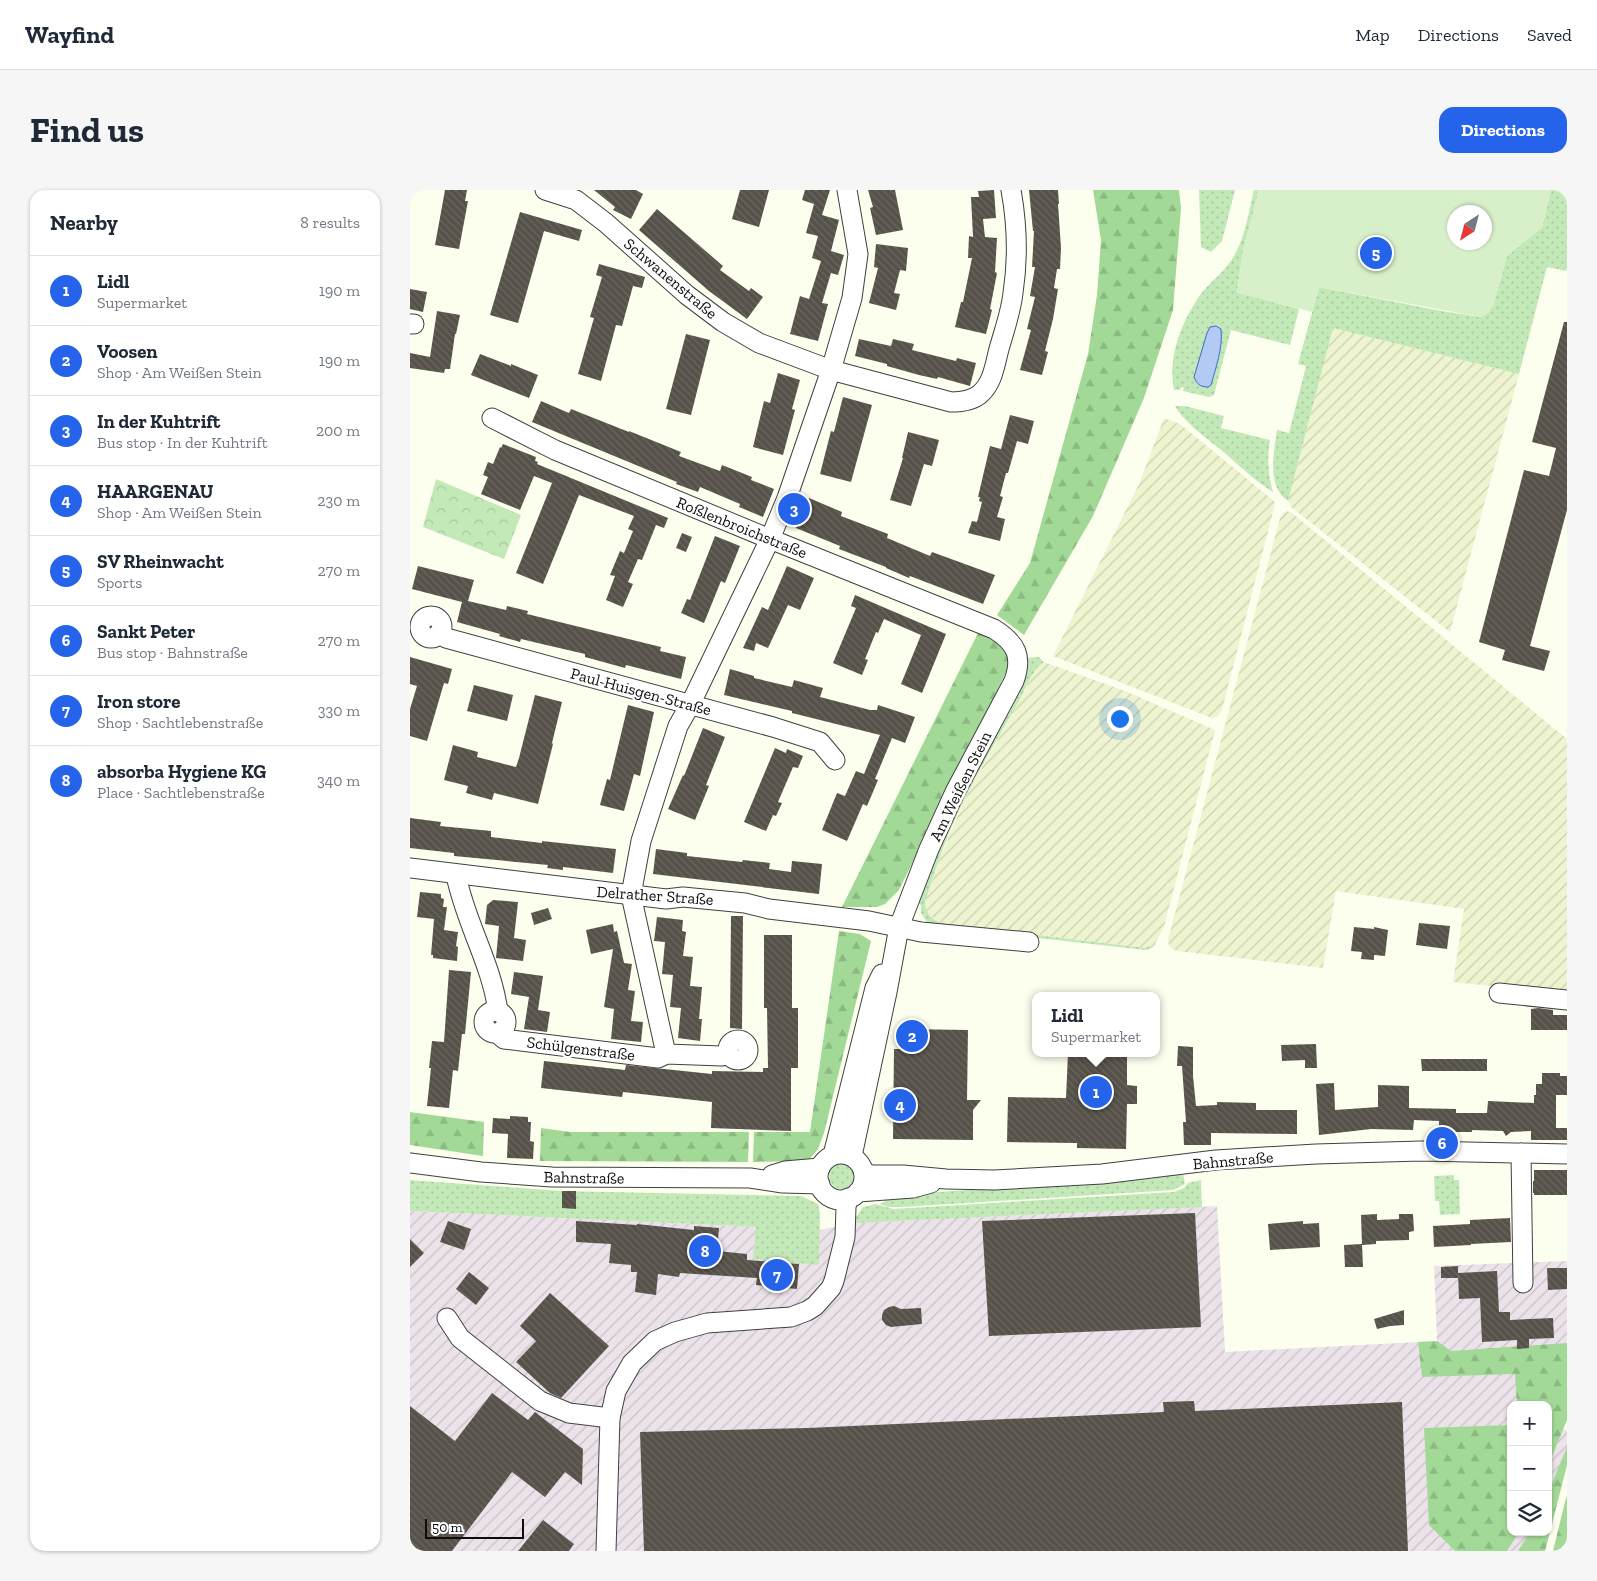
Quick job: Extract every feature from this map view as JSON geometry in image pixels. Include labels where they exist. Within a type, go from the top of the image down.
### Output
[{"type":"street","name":"Schwanenstraße","points":[[545,190],[576,200],[606,223],[687,295],[723,322],[759,343],[831,370],[951,402],[965,402],[979,396],[988,386],[993,372],[1013,294],[1016,250],[1015,209],[1011,190]]},
{"type":"street","points":[[666,1054],[631,895],[641,841],[678,726],[770,539],[787,498],[831,370],[852,298],[858,254],[848,190]]},
{"type":"street","name":"Roßlenbroichstraße","points":[[492,418],[555,450],[994,629]]},
{"type":"street","name":"Am Weißen Stein","points":[[610,1418],[616,1391],[626,1372],[639,1355],[655,1341],[675,1332],[707,1324],[782,1319],[800,1315],[815,1306],[831,1288],[839,1258],[834,1235],[838,1179],[887,992],[899,927],[929,849],[955,792],[1014,681],[1017,671],[1018,660],[1014,646],[1005,636],[994,629]]},
{"type":"street","name":"Paul-Huisgen-Straße","points":[[440,634],[446,638],[690,704],[820,742],[835,760]]},
{"type":"street","name":"Delrather Straße","points":[[410,868],[666,899],[683,897],[745,902],[769,909],[869,921],[921,932],[1029,942]]},
{"type":"street","name":"Schülgenstraße","points":[[456,875],[460,895],[495,993],[498,1012],[504,1016],[506,1023],[503,1030],[497,1033],[504,1039],[658,1058],[666,1054],[722,1056],[728,1054]]},
{"type":"street","points":[[1499,993],[1567,1000]]},
{"type":"street","name":"Bahnstraße","points":[[838,1179],[858,1162],[864,1173],[872,1176],[903,1175],[946,1179],[994,1180],[1102,1174],[1216,1160],[1316,1154],[1399,1151],[1567,1154]]},
{"type":"street","points":[[1521,1153],[1523,1282]]},
{"type":"street","name":"Bahnstraße","points":[[410,1163],[481,1172],[552,1177],[759,1178],[785,1171],[913,1188],[946,1179]]},
{"type":"street","points":[[447,1318],[460,1338],[540,1401],[569,1413],[610,1418],[606,1551]]},
{"type":"shaded area","points":[[1217,1206],[1225,1352],[1437,1341],[1434,1266],[1567,1261],[1567,1420],[1563,1429],[1567,1431],[1567,1465],[1552,1524],[1552,1401],[1507,1401],[1507,1536],[1549,1536],[1545,1551],[410,1551],[410,1211],[756,1227],[818,1265],[819,1230],[855,1223]]},
{"type":"green space","points":[[1093,190],[1179,190],[1181,208],[1173,310],[1144,398],[1093,516],[1024,635],[997,615],[1030,563],[1088,354],[1097,295],[1101,240]]},
{"type":"green space","points":[[1199,190],[1235,190],[1222,241],[1211,252],[1201,247]]},
{"type":"green space","points":[[1254,190],[1259,190],[1243,251],[1237,292],[1299,309],[1290,345],[1231,330],[1214,395],[1209,397],[1183,391],[1184,388],[1182,387],[1180,390],[1174,390],[1172,377],[1178,337],[1196,301],[1224,270],[1238,249]]},
{"type":"green space","points":[[1259,190],[1551,190],[1542,227],[1507,256],[1493,306],[1488,313],[1481,317],[1319,287],[1312,312],[1237,293],[1243,251]]},
{"type":"green space","points":[[1551,190],[1567,190],[1567,268],[1566,271],[1547,267],[1519,374],[1333,328],[1288,501],[1281,495],[1274,478],[1273,468],[1277,430],[1289,433],[1306,366],[1298,364],[1319,287],[1481,317],[1493,306],[1507,256],[1542,227]]},
{"type":"green space","points":[[1333,328],[1519,374],[1450,632],[1291,507],[1288,501]]},
{"type":"green space","points":[[1175,406],[1185,406],[1224,416],[1221,428],[1270,440],[1268,466],[1273,492],[1199,432],[1179,413]]},
{"type":"green space","points":[[1164,418],[1180,424],[1274,501],[1275,504],[1222,710],[1218,716],[1212,718],[1053,656],[1139,484]]},
{"type":"green space","points":[[436,479],[521,515],[504,559],[423,527]]},
{"type":"green space","points":[[1287,511],[1292,513],[1567,739],[1567,994],[1453,982],[1464,909],[1336,891],[1323,968],[1177,951],[1169,946],[1168,940],[1280,518]]},
{"type":"green space","points":[[980,629],[999,638],[1011,662],[899,890],[885,904],[877,907],[842,907]]},
{"type":"green space","points":[[1039,657],[1044,662],[1032,675],[957,814],[937,866],[925,903],[926,909],[934,919],[953,925],[1145,948],[1152,945],[1158,938],[1155,945],[1150,949],[1145,950],[932,926],[926,925],[927,922],[921,913],[921,905],[918,903],[937,851],[1025,658]]},
{"type":"green space","points":[[1044,662],[1125,691],[1215,730],[1164,927],[1152,945],[1145,948],[953,925],[940,922],[926,911],[925,903],[939,860],[966,796],[1025,691],[1033,672]]},
{"type":"green space","points":[[839,931],[860,934],[871,941],[824,1133],[818,1149],[808,1161],[753,1162],[754,1132],[810,1132]]},
{"type":"green space","points":[[410,1112],[484,1122],[483,1156],[410,1145]]},
{"type":"green space","points":[[541,1128],[570,1132],[749,1132],[748,1162],[540,1161]]},
{"type":"green space","points":[[842,1163],[851,1167],[855,1176],[851,1185],[842,1189],[833,1185],[829,1176],[833,1167]]},
{"type":"green space","points":[[1183,1173],[1185,1184],[1173,1190],[903,1207],[889,1207],[879,1204],[885,1202],[880,1196]]},
{"type":"green space","points":[[1454,1175],[1454,1180],[1459,1180],[1460,1214],[1440,1215],[1439,1201],[1435,1201],[1434,1176]]},
{"type":"green space","points":[[410,1180],[562,1191],[801,1196],[818,1204],[820,1213],[819,1265],[753,1259],[756,1227],[410,1211]]},
{"type":"green space","points":[[1201,1180],[1202,1207],[855,1223],[856,1217],[863,1207],[876,1204],[893,1209],[1174,1192],[1184,1188],[1188,1183]]},
{"type":"green space","points":[[1437,1341],[1451,1351],[1567,1343],[1567,1420],[1552,1456],[1552,1401],[1517,1401],[1515,1374],[1422,1377],[1418,1342]]},
{"type":"green space","points":[[1507,1425],[1507,1536],[1516,1536],[1507,1551],[1455,1551],[1429,1525],[1424,1428]]},
{"type":"green space","points":[[1567,1447],[1567,1465],[1552,1524],[1552,1491],[1552,1483]]},
{"type":"green space","points":[[1567,1495],[1567,1551],[1553,1551],[1565,1502]]},
{"type":"green space","points":[[1527,1536],[1549,1536],[1545,1551],[1518,1551]]},
{"type":"water","points":[[1216,326],[1221,329],[1219,357],[1211,385],[1208,387],[1201,386],[1194,377],[1207,333],[1210,327]]},
{"type":"building","points":[[445,190],[467,190],[465,201],[468,201],[459,249],[435,245]]},
{"type":"building","points":[[594,190],[636,190],[643,194],[631,219],[613,210],[615,207]]},
{"type":"building","points":[[740,190],[769,190],[759,227],[732,219]]},
{"type":"building","points":[[805,190],[830,190],[822,215],[839,220],[831,251],[844,255],[838,275],[831,273],[822,303],[828,304],[818,341],[790,334],[800,296],[809,299],[821,261],[812,258],[818,236],[806,233],[814,204],[802,200]]},
{"type":"building","points":[[868,190],[895,190],[903,230],[876,235],[870,208],[873,207]]},
{"type":"building","points":[[994,190],[996,218],[983,219],[985,237],[997,238],[995,272],[997,273],[990,309],[992,310],[986,334],[955,327],[961,302],[963,302],[972,258],[968,258],[969,236],[973,237],[971,197],[979,197],[978,191]]},
{"type":"building","points":[[1029,190],[1058,190],[1059,204],[1060,269],[1057,269],[1054,288],[1058,289],[1045,351],[1048,352],[1042,375],[1020,370],[1031,330],[1027,329],[1035,297],[1030,296],[1035,267],[1032,267],[1034,231]]},
{"type":"building","points":[[657,209],[723,266],[720,270],[749,291],[751,288],[763,297],[747,319],[709,291],[639,230]]},
{"type":"building","points":[[520,212],[582,230],[579,241],[544,231],[518,323],[490,315]]},
{"type":"building","points":[[876,244],[908,248],[906,271],[900,270],[894,293],[900,294],[896,310],[869,303],[878,268],[874,267]]},
{"type":"building","points":[[599,264],[645,277],[642,288],[633,286],[622,326],[616,325],[601,381],[578,374],[594,318],[590,317],[602,277],[596,275]]},
{"type":"building","points":[[410,289],[427,292],[423,312],[410,309]]},
{"type":"building","points":[[437,311],[460,315],[450,369],[445,369],[444,373],[410,368],[410,353],[430,357]]},
{"type":"building","points":[[1564,322],[1567,322],[1567,510],[1530,646],[1550,651],[1544,671],[1502,660],[1505,650],[1479,642],[1524,470],[1549,476],[1556,448],[1532,442]]},
{"type":"building","points":[[686,334],[710,340],[691,415],[666,409]]},
{"type":"building","points":[[859,339],[891,346],[893,339],[914,344],[912,350],[956,361],[957,358],[976,363],[970,386],[938,377],[937,379],[919,375],[855,356]]},
{"type":"building","points":[[480,354],[538,375],[529,398],[471,375]]},
{"type":"building","points":[[778,373],[800,380],[792,409],[795,410],[783,455],[753,447],[764,401],[770,403]]},
{"type":"building","points":[[843,397],[872,405],[851,482],[820,474],[831,431],[834,432]]},
{"type":"building","points":[[541,401],[569,413],[571,409],[629,431],[681,452],[679,456],[720,471],[722,465],[752,477],[751,480],[774,489],[763,517],[739,507],[740,504],[700,487],[698,492],[676,484],[677,482],[532,422]]},
{"type":"building","points":[[1010,415],[1034,421],[1028,444],[1017,441],[1008,473],[1006,473],[1000,496],[1003,497],[997,517],[1005,519],[1000,541],[968,533],[972,521],[977,522],[982,502],[979,501],[980,497],[978,497],[990,446],[1001,449]]},
{"type":"building","points":[[908,432],[939,440],[932,466],[924,464],[911,506],[890,500],[903,458]]},
{"type":"building","points":[[503,444],[536,457],[535,461],[538,462],[537,464],[668,518],[664,528],[656,525],[642,560],[638,559],[628,582],[633,584],[623,607],[606,600],[615,576],[610,575],[620,551],[624,553],[633,531],[628,529],[634,516],[579,495],[543,584],[516,573],[552,483],[534,476],[520,510],[481,494],[488,477],[483,475],[488,462],[493,464]]},
{"type":"building","points":[[809,498],[842,512],[841,516],[888,534],[887,538],[930,556],[932,552],[995,575],[983,604],[910,576],[909,578],[839,549],[840,546],[796,528]]},
{"type":"building","points":[[682,533],[692,537],[686,552],[676,548]]},
{"type":"building","points":[[715,536],[740,546],[725,583],[721,581],[704,623],[681,613],[687,599],[690,600]]},
{"type":"building","points":[[418,566],[474,580],[468,601],[506,610],[507,606],[528,611],[527,614],[661,647],[660,651],[686,657],[681,679],[626,665],[625,668],[585,657],[585,654],[521,639],[520,642],[499,636],[500,634],[457,622],[462,602],[412,589]]},
{"type":"building","points":[[787,566],[814,578],[800,610],[788,605],[768,648],[756,643],[754,651],[743,648],[762,607],[768,610]]},
{"type":"building","points":[[855,595],[946,634],[922,693],[901,684],[921,635],[884,619],[878,633],[876,632],[865,659],[868,660],[862,675],[833,663],[856,608],[851,606]]},
{"type":"building","points":[[410,657],[452,669],[448,684],[444,683],[427,741],[410,736],[410,709],[417,686],[410,684]]},
{"type":"building","points":[[730,669],[754,676],[754,678],[792,687],[794,680],[823,688],[820,697],[870,710],[877,710],[878,705],[915,717],[905,743],[892,738],[875,779],[878,780],[867,806],[863,804],[847,841],[822,830],[837,793],[845,796],[856,771],[864,774],[880,735],[724,695]]},
{"type":"building","points":[[474,685],[513,695],[507,721],[467,711]]},
{"type":"building","points":[[535,695],[562,702],[538,804],[494,793],[492,800],[466,793],[468,786],[444,780],[453,745],[478,752],[477,757],[516,767]]},
{"type":"building","points":[[628,705],[654,712],[640,776],[634,774],[624,811],[600,805],[607,779],[610,780]]},
{"type":"building","points":[[703,728],[725,737],[706,785],[709,786],[695,820],[668,809],[684,776]]},
{"type":"building","points":[[775,748],[786,753],[787,749],[803,756],[798,768],[793,767],[778,802],[782,803],[776,816],[773,815],[766,831],[744,822]]},
{"type":"building","points":[[410,818],[441,822],[440,826],[491,831],[491,837],[616,849],[613,873],[563,867],[563,870],[547,868],[548,865],[454,856],[454,853],[410,848]]},
{"type":"building","points":[[656,849],[687,853],[687,856],[770,863],[769,869],[791,872],[792,861],[822,864],[819,894],[653,874]]},
{"type":"building","points":[[420,892],[441,894],[441,898],[444,899],[443,907],[447,907],[444,930],[458,932],[456,946],[458,947],[457,961],[433,958],[433,955],[431,955],[434,919],[417,917]]},
{"type":"building","points":[[493,900],[518,902],[514,938],[526,940],[523,961],[496,958],[499,926],[485,924],[487,905]]},
{"type":"building","points":[[548,908],[552,919],[534,925],[531,913]]},
{"type":"building","points":[[731,916],[743,916],[742,1029],[730,1028]]},
{"type":"building","points":[[657,917],[683,920],[682,931],[686,932],[683,956],[693,957],[690,986],[702,987],[699,1019],[702,1019],[700,1041],[678,1038],[681,1008],[670,1007],[673,975],[662,974],[665,942],[654,941]]},
{"type":"building","points":[[1419,923],[1450,926],[1447,949],[1416,945]]},
{"type":"building","points":[[613,924],[614,932],[617,931],[624,963],[632,964],[628,990],[635,991],[631,1021],[643,1022],[641,1042],[611,1039],[614,1009],[604,1007],[613,949],[591,954],[586,930]]},
{"type":"building","points":[[1354,927],[1374,929],[1374,927],[1388,930],[1385,956],[1374,955],[1374,960],[1361,959],[1362,952],[1351,951]]},
{"type":"building","points":[[764,935],[792,935],[792,1008],[798,1008],[798,1068],[791,1068],[791,1131],[711,1128],[712,1102],[623,1092],[622,1097],[541,1088],[544,1061],[625,1070],[626,1065],[712,1074],[712,1071],[763,1072],[763,1068],[768,1068],[767,1008],[764,1008]]},
{"type":"building","points":[[449,970],[471,972],[465,1034],[462,1034],[458,1071],[453,1070],[449,1108],[427,1106],[432,1041],[444,1042]]},
{"type":"building","points":[[514,972],[543,976],[538,1010],[550,1012],[547,1032],[524,1029],[529,997],[511,994]]},
{"type":"building","points":[[1531,1009],[1553,1010],[1553,1015],[1567,1015],[1567,1030],[1531,1030]]},
{"type":"building","points":[[904,1029],[968,1030],[967,1100],[981,1100],[973,1110],[973,1140],[893,1139],[894,1049],[903,1049]]},
{"type":"building","points":[[1316,1044],[1317,1068],[1305,1068],[1305,1060],[1282,1061],[1281,1045]]},
{"type":"building","points":[[1178,1046],[1193,1047],[1196,1106],[1217,1105],[1217,1102],[1256,1103],[1256,1110],[1297,1110],[1297,1134],[1211,1133],[1211,1145],[1184,1145],[1183,1122],[1186,1122],[1182,1066],[1177,1066]]},
{"type":"building","points":[[1068,1057],[1127,1057],[1127,1085],[1137,1086],[1137,1104],[1127,1104],[1126,1149],[1077,1148],[1077,1143],[1007,1142],[1008,1097],[1066,1098]]},
{"type":"building","points":[[1421,1059],[1487,1059],[1487,1071],[1422,1071]]},
{"type":"building","points":[[1542,1073],[1560,1073],[1560,1076],[1567,1076],[1567,1095],[1556,1095],[1556,1128],[1567,1128],[1567,1140],[1531,1140],[1531,1131],[1511,1132],[1506,1136],[1503,1131],[1439,1132],[1439,1121],[1414,1120],[1413,1130],[1371,1129],[1319,1135],[1316,1084],[1334,1083],[1335,1110],[1378,1107],[1378,1085],[1409,1086],[1409,1108],[1456,1109],[1456,1113],[1487,1113],[1488,1101],[1534,1103],[1536,1084],[1542,1084]]},
{"type":"building","points":[[510,1116],[528,1117],[528,1122],[531,1122],[530,1141],[534,1142],[533,1159],[507,1158],[508,1134],[492,1133],[493,1118],[510,1119]]},
{"type":"building","points":[[1534,1170],[1567,1170],[1567,1195],[1534,1195]]},
{"type":"building","points":[[562,1191],[576,1191],[576,1209],[562,1208]]},
{"type":"building","points":[[1195,1213],[1201,1327],[989,1336],[982,1221]]},
{"type":"building","points":[[1377,1214],[1377,1220],[1399,1219],[1399,1214],[1413,1214],[1414,1231],[1409,1232],[1409,1240],[1376,1241],[1376,1244],[1362,1245],[1361,1215]]},
{"type":"building","points":[[1510,1218],[1511,1242],[1434,1247],[1433,1226],[1470,1224],[1470,1220]]},
{"type":"building","points":[[448,1221],[471,1229],[464,1250],[440,1242]]},
{"type":"building","points":[[576,1221],[637,1224],[694,1230],[694,1226],[719,1228],[717,1251],[747,1254],[747,1260],[799,1264],[797,1289],[756,1285],[757,1278],[680,1273],[679,1277],[658,1274],[656,1295],[635,1292],[637,1272],[631,1272],[631,1265],[609,1263],[611,1244],[576,1242]]},
{"type":"building","points":[[1303,1221],[1303,1224],[1319,1223],[1320,1247],[1270,1250],[1268,1224]]},
{"type":"building","points":[[410,1239],[424,1253],[410,1267]]},
{"type":"building","points":[[1362,1244],[1363,1267],[1345,1267],[1344,1245]]},
{"type":"building","points":[[1458,1266],[1458,1278],[1441,1278],[1441,1267]]},
{"type":"building","points":[[1547,1268],[1567,1268],[1567,1289],[1548,1290]]},
{"type":"building","points":[[1497,1271],[1499,1312],[1510,1312],[1510,1320],[1553,1318],[1554,1338],[1529,1339],[1529,1348],[1517,1349],[1517,1340],[1482,1342],[1480,1298],[1459,1299],[1458,1273]]},
{"type":"building","points":[[469,1272],[489,1288],[476,1305],[456,1289]]},
{"type":"building","points":[[550,1293],[609,1346],[561,1398],[550,1393],[516,1362],[536,1341],[520,1326]]},
{"type":"building","points":[[894,1306],[901,1309],[921,1308],[922,1324],[891,1327],[886,1325],[882,1320],[884,1310]]},
{"type":"building","points":[[1404,1310],[1404,1325],[1377,1329],[1374,1319]]},
{"type":"building","points":[[492,1393],[528,1420],[535,1412],[583,1449],[582,1485],[565,1472],[545,1497],[512,1472],[452,1551],[410,1551],[410,1406],[455,1441]]},
{"type":"building","points":[[1194,1401],[1195,1411],[1402,1402],[1408,1551],[644,1551],[640,1432],[808,1428],[1164,1412],[1163,1402]]},
{"type":"building","points":[[543,1520],[574,1544],[569,1551],[518,1551]]},
{"type":"place","name":"SV Rheinwacht","points":[[1376,253]]},
{"type":"place","name":"In der Kuhtrift","points":[[794,509]]},
{"type":"place","name":"Voosen","points":[[912,1036]]},
{"type":"place","name":"Lidl","points":[[1096,1092]]},
{"type":"place","name":"HAARGENAU","points":[[900,1105]]},
{"type":"place","name":"Sankt Peter","points":[[1442,1143]]},
{"type":"place","name":"absorba Hygiene KG","points":[[705,1251]]},
{"type":"place","name":"Iron store","points":[[777,1275]]}]
